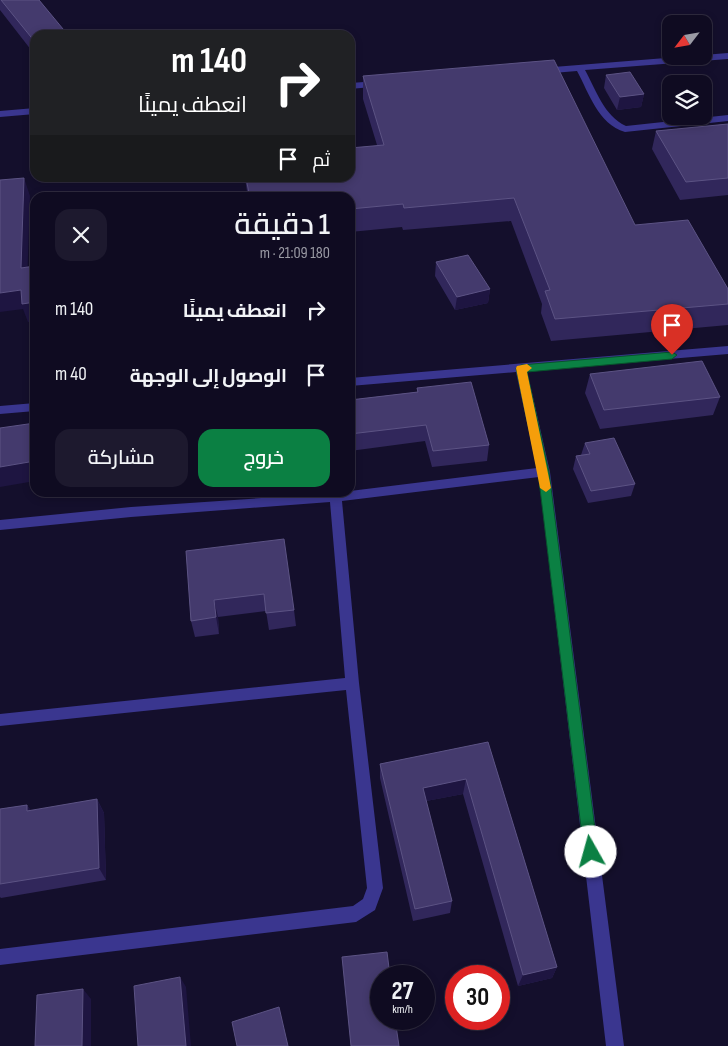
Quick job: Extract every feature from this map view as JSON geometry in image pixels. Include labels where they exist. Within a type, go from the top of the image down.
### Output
[{"type":"street","points":[[534,71],[728,56]]},
{"type":"street","points":[[580,68],[602,110],[617,126],[625,129],[728,118]]},
{"type":"street","points":[[355,86],[389,83]]},
{"type":"street","points":[[0,114],[30,111]]},
{"type":"street","points":[[355,382],[728,350]]},
{"type":"street","points":[[521,368],[544,472],[615,1046]]},
{"type":"street","points":[[0,410],[30,407]]},
{"type":"street","points":[[355,495],[544,472]]},
{"type":"street","points":[[0,525],[131,512],[336,497],[352,683],[375,888],[369,904],[356,914],[0,957]]},
{"type":"street","points":[[0,720],[352,683]]},
{"type":"building","points":[[1,0],[39,0],[64,30],[30,30],[30,36]]},
{"type":"building","points":[[554,60],[635,225],[688,220],[728,289],[728,304],[555,319],[545,291],[550,290],[514,198],[404,208],[403,204],[355,209],[355,192],[249,192],[247,182],[355,182],[355,148],[384,145],[363,76]]},
{"type":"building","points":[[630,72],[644,94],[620,97],[606,75]]},
{"type":"building","points":[[728,124],[728,178],[686,182],[656,131]]},
{"type":"building","points":[[24,178],[21,268],[30,267],[30,303],[22,304],[21,290],[0,293],[0,180]]},
{"type":"building","points":[[468,255],[490,289],[457,297],[436,262]]},
{"type":"building","points":[[702,361],[720,397],[604,410],[590,374]]},
{"type":"building","points":[[471,382],[489,445],[433,451],[426,425],[355,433],[355,399],[418,392],[417,388]]},
{"type":"building","points":[[30,424],[30,462],[0,467],[0,428]]},
{"type":"building","points":[[614,438],[635,484],[591,491],[576,456],[590,454],[585,443]]},
{"type":"building","points":[[284,539],[294,610],[266,613],[264,594],[214,600],[216,617],[191,621],[186,551]]},
{"type":"building","points":[[488,742],[557,967],[523,975],[466,779],[423,788],[452,901],[415,909],[380,764]]},
{"type":"building","points":[[97,799],[99,868],[0,884],[0,809],[27,805],[27,811]]},
{"type":"building","points":[[387,952],[389,965],[370,965],[370,1030],[397,1030],[399,1046],[351,1046],[342,957]]},
{"type":"building","points":[[180,977],[186,1046],[138,1046],[134,986]]},
{"type":"building","points":[[83,989],[82,1046],[35,1046],[37,995]]},
{"type":"building","points":[[279,1007],[288,1046],[237,1046],[232,1022]]},
{"type":"slow traffic","points":[[527,368],[521,368],[546,488]]},
{"type":"route","points":[[591,852],[544,472],[521,368],[672,355]]}]
